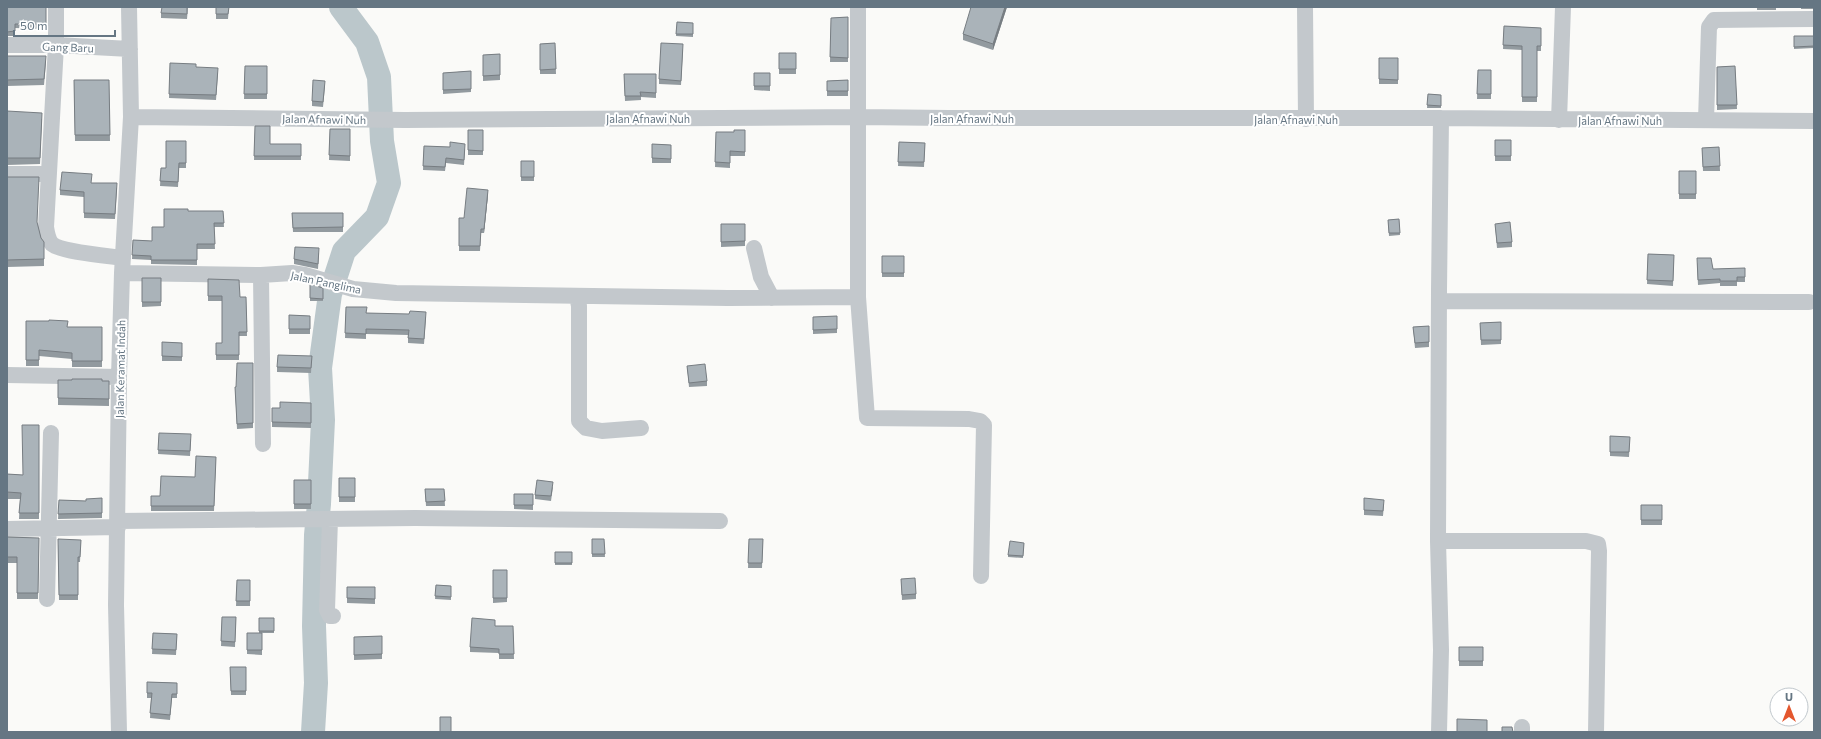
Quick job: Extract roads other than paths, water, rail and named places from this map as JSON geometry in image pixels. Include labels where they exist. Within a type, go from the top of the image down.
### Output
[{"type":"street","points":[[7,174],[49,174],[56,45],[56,7]]},
{"type":"street","name":"Jalan Keramat Indah","points":[[119,732],[116,605],[119,377],[130,117],[129,7]]},
{"type":"street","points":[[858,7],[858,297],[867,418],[969,419],[980,421],[984,425],[981,576]]},
{"type":"street","points":[[1305,7],[1306,119]]},
{"type":"street","points":[[1559,120],[1563,7]]},
{"type":"street","points":[[1706,120],[1709,27],[1714,20],[1814,19]]},
{"type":"street","name":"Gang Baru","points":[[7,46],[56,45],[130,49]]},
{"type":"street","name":"Jalan Afnawi Nuh","points":[[130,117],[405,120],[859,117],[1306,119],[1442,118],[1814,121]]},
{"type":"street","points":[[1439,732],[1441,650],[1438,540],[1438,301],[1442,118]]},
{"type":"street","name":"Jalan Panglima","points":[[49,174],[46,227],[52,244],[64,249],[123,265],[261,275],[292,273],[344,286],[396,293],[529,296],[772,298],[858,297]]},
{"type":"street","points":[[754,248],[761,277],[772,298]]},
{"type":"street","points":[[261,275],[264,444]]},
{"type":"street","points":[[576,296],[578,306],[578,421],[586,428],[602,431],[641,428]]},
{"type":"street","points":[[1438,301],[1809,302]]},
{"type":"street","points":[[7,375],[119,377]]},
{"type":"street","points":[[47,599],[51,433]]},
{"type":"street","points":[[7,529],[48,529],[118,524],[308,519],[415,518],[720,521]]},
{"type":"street","points":[[328,519],[327,610],[330,616],[333,616]]},
{"type":"street","points":[[1438,540],[1586,540],[1598,544],[1596,732]]},
{"type":"waterway","points":[[313,732],[316,683],[314,626],[316,535],[323,420],[320,368],[330,294],[344,251],[377,217],[389,183],[382,141],[379,77],[367,42],[341,7]]}]
